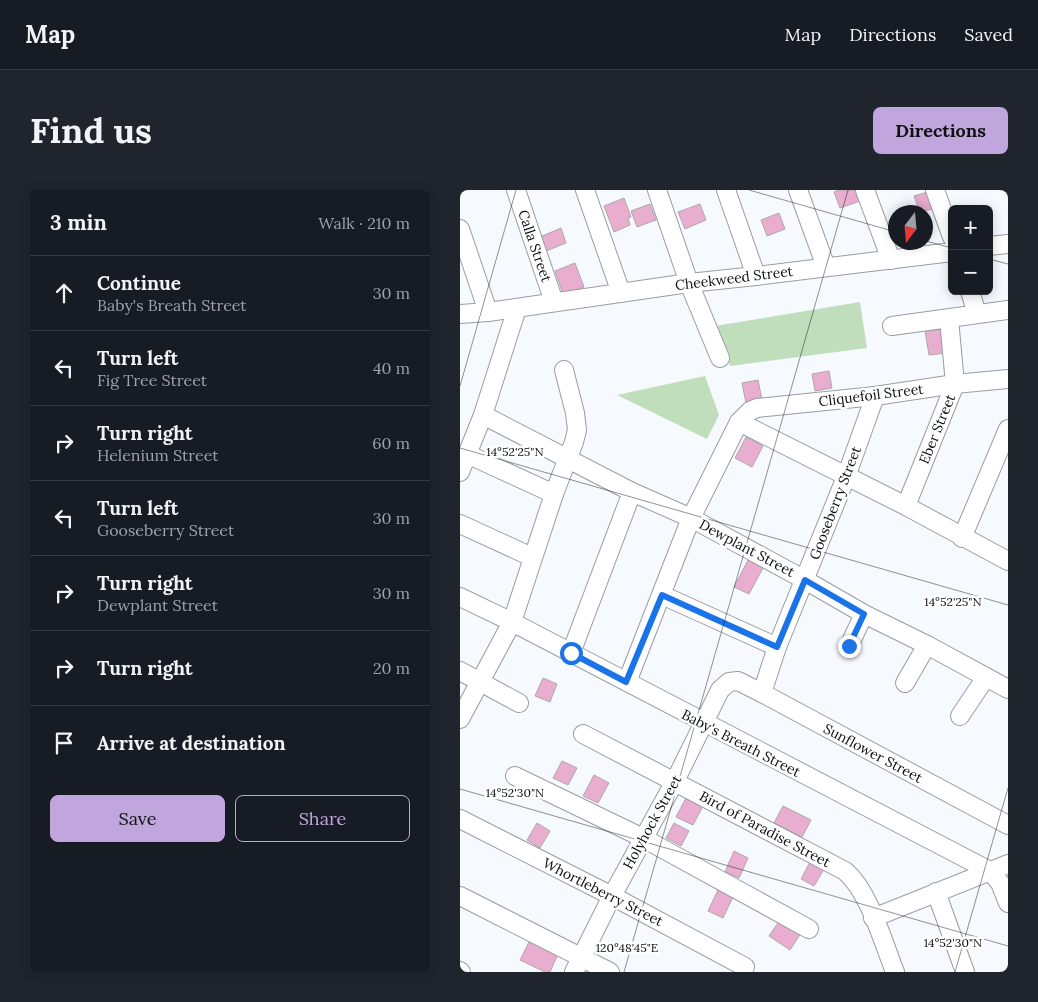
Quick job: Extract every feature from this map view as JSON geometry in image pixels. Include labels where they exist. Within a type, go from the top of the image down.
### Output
[{"type":"street","name":"Calla Street","points":[[516,190],[554,302]]},
{"type":"street","points":[[585,190],[621,293]]},
{"type":"street","points":[[657,190],[689,283],[720,358]]},
{"type":"street","points":[[726,190],[756,276]]},
{"type":"street","points":[[798,190],[826,268]]},
{"type":"street","points":[[866,190],[890,260]]},
{"type":"street","points":[[935,190],[948,226]]},
{"type":"street","points":[[460,229],[488,312]]},
{"type":"street","points":[[993,246],[1008,244]]},
{"type":"street","name":"Cheekweed Street","points":[[460,314],[488,312],[689,283],[948,253]]},
{"type":"street","points":[[971,295],[977,314]]},
{"type":"street","points":[[460,472],[483,415],[517,308]]},
{"type":"street","points":[[892,326],[1008,310]]},
{"type":"street","name":"Eber Street","points":[[906,506],[955,384],[949,319]]},
{"type":"street","points":[[460,719],[512,622],[532,557],[577,430],[575,413],[564,370]]},
{"type":"street","name":"Cliquefoil Street","points":[[739,422],[750,411],[757,408],[875,396],[955,384],[1008,379]]},
{"type":"street","name":"Gooseberry Street","points":[[762,694],[777,647],[846,477],[875,396]]},
{"type":"street","name":"Dewplant Street","points":[[483,415],[632,492],[691,518],[864,614],[927,645],[1008,689]]},
{"type":"street","points":[[626,682],[691,518],[739,422],[906,506],[962,538],[1008,561]]},
{"type":"street","points":[[962,538],[1008,429]]},
{"type":"street","points":[[467,454],[554,494]]},
{"type":"street","points":[[571,653],[632,492]]},
{"type":"street","points":[[460,524],[532,557]]},
{"type":"street","points":[[662,595],[777,647]]},
{"type":"street","name":"Baby's Breath Street","points":[[460,597],[512,622],[990,871],[1000,883],[1008,903]]},
{"type":"street","points":[[849,646],[864,614]]},
{"type":"street","points":[[906,683],[927,645]]},
{"type":"street","points":[[460,671],[518,703]]},
{"type":"street","points":[[960,716],[986,677]]},
{"type":"street","name":"Sunflower Street","points":[[738,681],[1008,825]]},
{"type":"street","name":"Holyhock Street","points":[[577,964],[643,838],[675,782],[720,690],[728,682],[738,681]]},
{"type":"street","name":"Bird of Paradise Street","points":[[583,734],[846,871],[854,878],[863,891],[895,972]]},
{"type":"street","points":[[515,776],[643,838],[809,929]]},
{"type":"street","name":"Whortleberry Street","points":[[460,819],[612,896],[745,967]]},
{"type":"street","points":[[873,918],[1008,864]]},
{"type":"street","points":[[936,892],[965,972]]},
{"type":"street","points":[[460,896],[577,964],[610,972]]},
{"type":"green space","points":[[860,302],[867,348],[730,366],[709,327]]},
{"type":"green space","points":[[705,376],[719,415],[707,439],[617,395]]},
{"type":"building","points":[[839,190],[859,190],[863,200],[840,208],[834,192]]},
{"type":"building","points":[[931,191],[937,208],[933,209],[933,205],[917,205],[914,196]]},
{"type":"building","points":[[624,198],[631,217],[628,218],[630,225],[614,232],[604,206]]},
{"type":"building","points":[[650,204],[656,220],[637,227],[631,211]]},
{"type":"building","points":[[700,204],[706,220],[685,229],[678,212]]},
{"type":"building","points":[[779,213],[785,229],[767,236],[761,220]]},
{"type":"building","points":[[561,228],[566,243],[546,251],[540,237]]},
{"type":"building","points":[[575,263],[584,287],[563,294],[555,271]]},
{"type":"building","points":[[943,329],[946,353],[929,355],[925,331]]},
{"type":"building","points":[[829,371],[832,388],[815,391],[812,374]]},
{"type":"building","points":[[758,380],[762,400],[746,403],[742,383]]},
{"type":"building","points":[[746,437],[763,446],[752,467],[735,458]]},
{"type":"building","points":[[748,560],[763,568],[749,594],[734,587]]},
{"type":"building","points":[[543,678],[557,684],[550,702],[535,696]]},
{"type":"building","points":[[562,761],[577,768],[568,785],[553,778]]},
{"type":"building","points":[[594,775],[609,783],[598,803],[583,796]]},
{"type":"building","points":[[687,796],[704,804],[693,825],[676,817]]},
{"type":"building","points":[[783,806],[811,820],[802,837],[774,823]]},
{"type":"building","points":[[537,823],[550,831],[540,848],[527,840]]},
{"type":"building","points":[[674,823],[689,831],[681,846],[666,838]]},
{"type":"building","points":[[734,851],[748,858],[739,878],[725,872]]},
{"type":"building","points":[[810,862],[824,869],[814,886],[801,879]]},
{"type":"building","points":[[718,890],[733,897],[723,918],[708,911]]},
{"type":"building","points":[[780,920],[801,933],[790,950],[769,936]]},
{"type":"building","points":[[531,938],[559,952],[550,972],[545,972],[520,960]]},
{"type":"route","points":[[571,653],[626,682],[662,595],[777,647],[805,580],[864,614],[849,646]]}]
